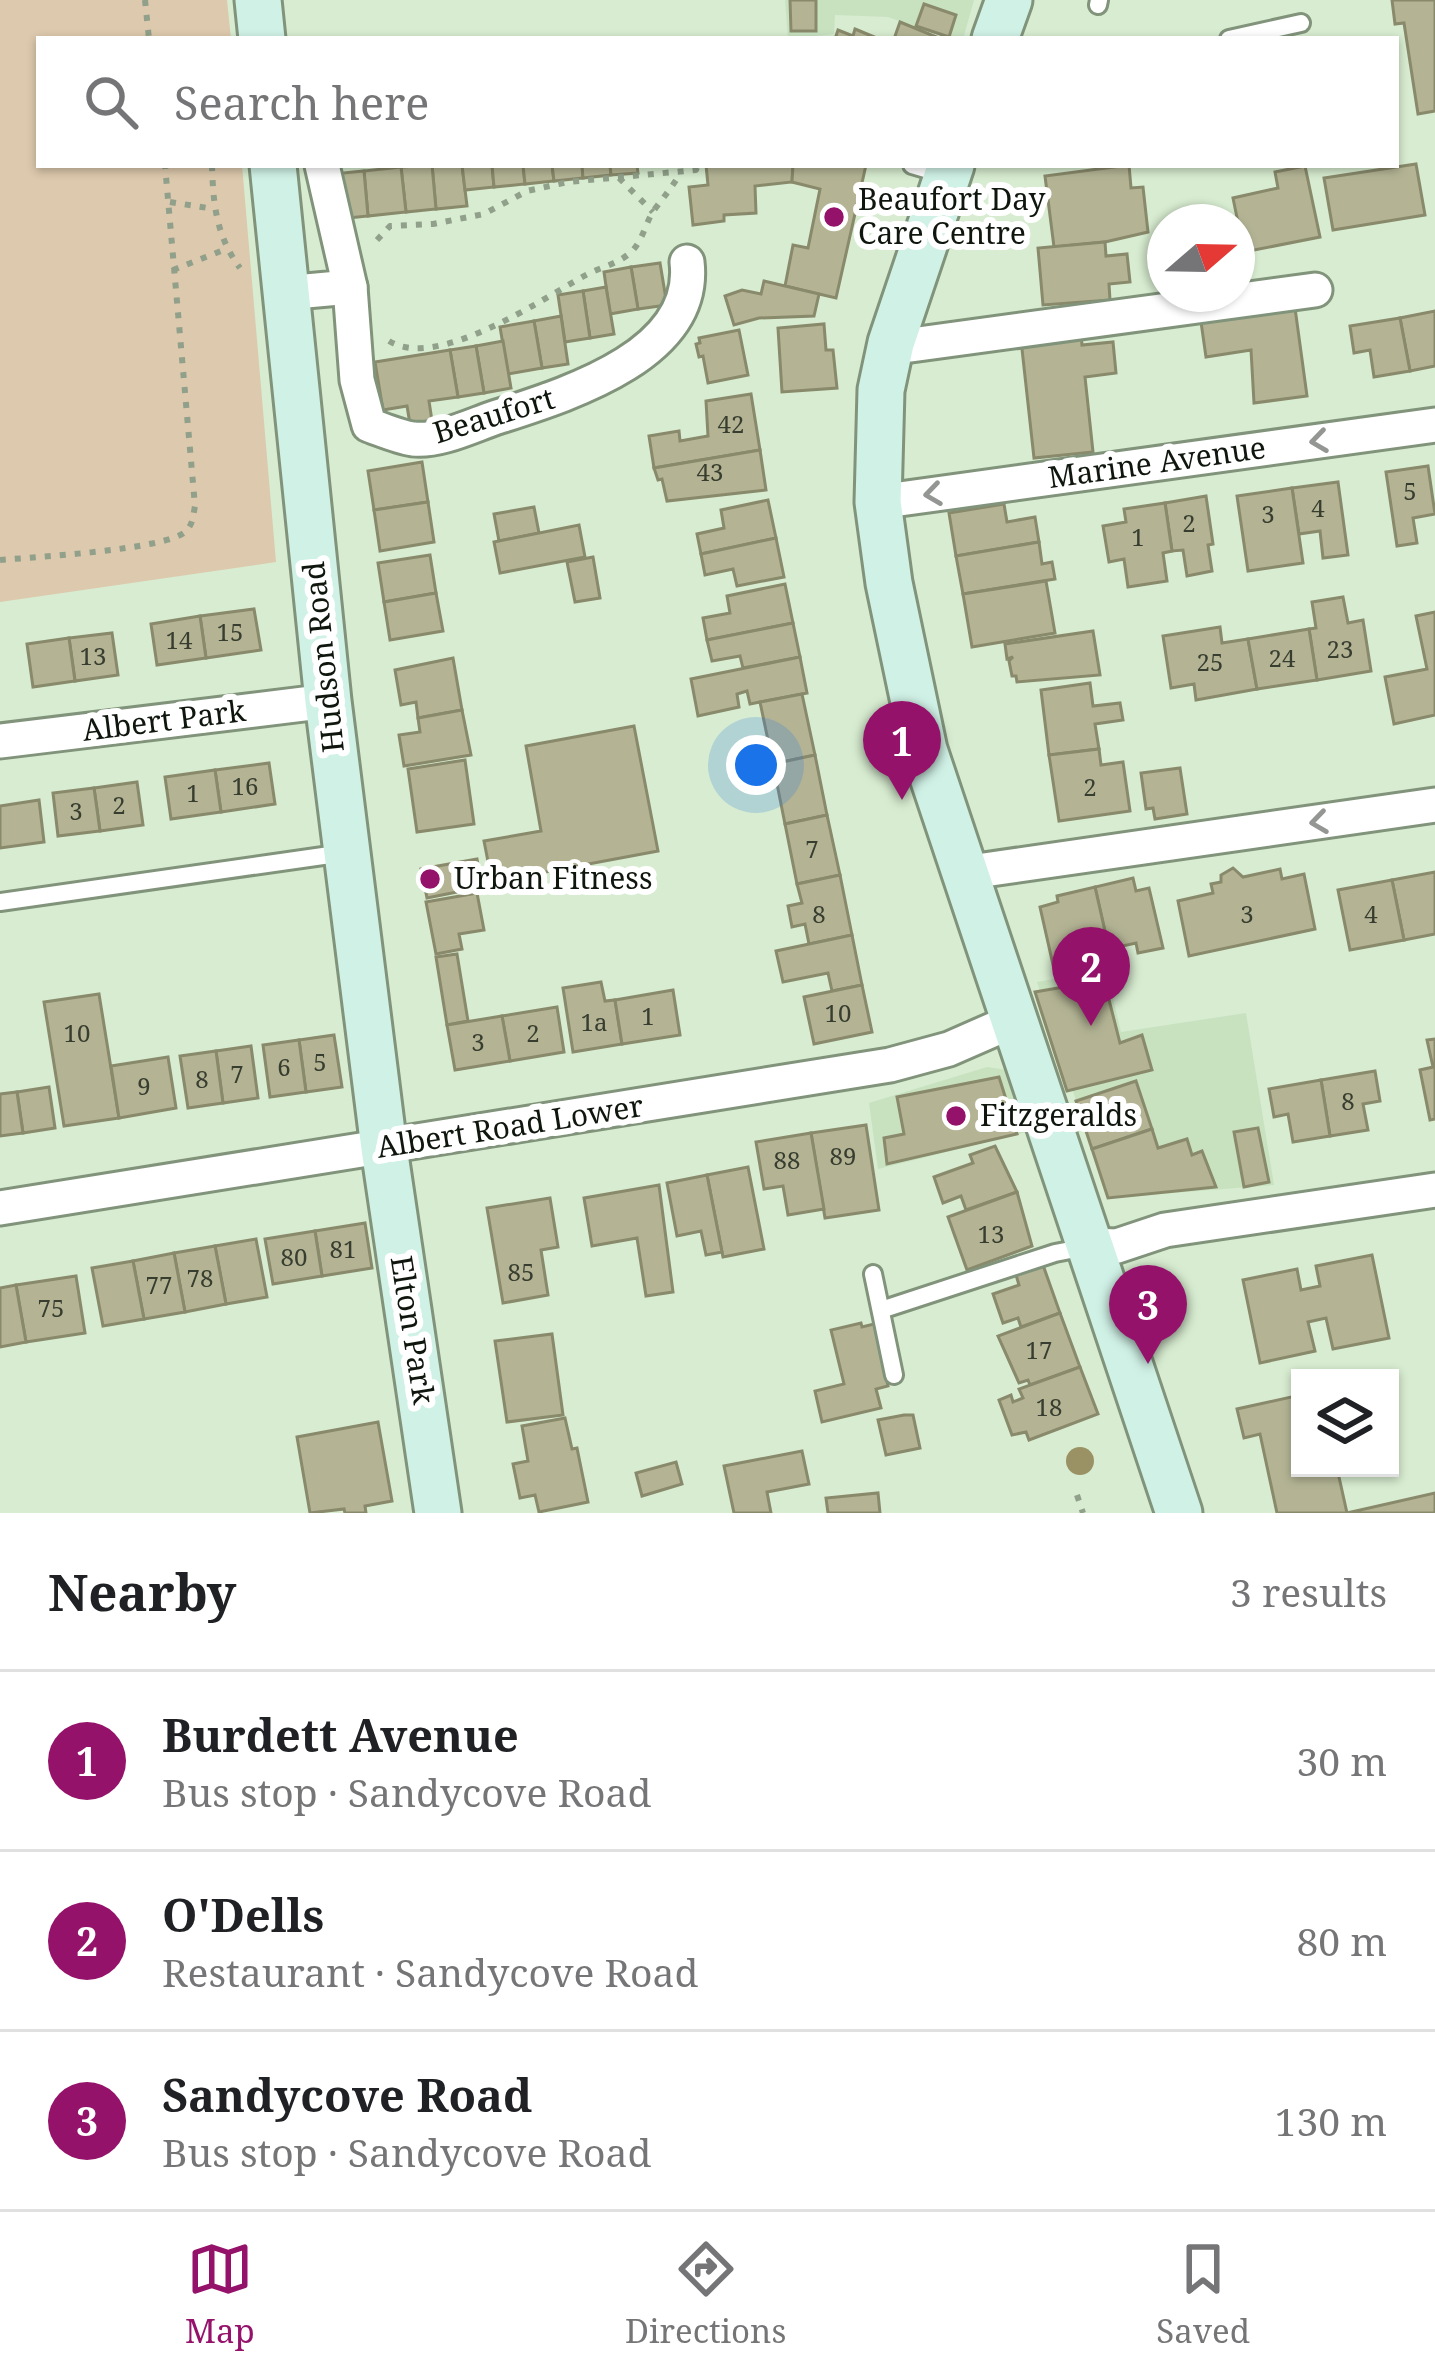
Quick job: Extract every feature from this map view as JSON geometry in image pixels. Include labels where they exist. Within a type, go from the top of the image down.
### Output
[{"type":"main road","points":[[258,0],[262,36]]},
{"type":"main road","points":[[996,36],[1009,0]]},
{"type":"main road","name":"Hudson Road","points":[[273,168],[328,701],[384,1148]]},
{"type":"main road","points":[[936,168],[881,390],[878,502],[907,682],[923,750],[963,873],[1179,1513]]},
{"type":"main road","name":"Elton Park","points":[[384,1148],[438,1513]]},
{"type":"street","name":"Beaufort","points":[[323,168],[349,290],[357,380],[368,425],[416,440],[459,430],[607,378],[673,325],[690,286],[688,262]]},
{"type":"street","points":[[284,293],[349,290]]},
{"type":"street","points":[[891,344],[1316,290]]},
{"type":"street","name":"Marine Avenue","points":[[878,502],[1435,425]]},
{"type":"street","name":"Albert Park","points":[[0,741],[328,701]]},
{"type":"street","points":[[963,873],[1435,805]]},
{"type":"street","name":"Albert Road Lower","points":[[0,1208],[890,1065],[950,1049],[1012,1021]]},
{"type":"street","points":[[1092,1245],[1117,1246],[1165,1230],[1435,1190]]},
{"type":"lane","points":[[1242,36],[1301,23]]},
{"type":"lane","points":[[0,902],[347,852]]},
{"type":"lane","points":[[881,1310],[1092,1245]]},
{"type":"lane","points":[[873,1274],[894,1375]]},
{"type":"path","points":[[145,0],[149,36]]},
{"type":"path","points":[[0,560],[154,543],[182,535],[191,524],[194,506],[165,168]]},
{"type":"path","points":[[212,168],[214,209],[226,249],[261,295],[284,293]]},
{"type":"path","points":[[681,172],[652,212],[634,249],[614,264],[505,320],[442,346],[402,349],[349,290],[389,226],[484,214],[527,191],[568,182],[697,168]]},
{"type":"path","points":[[619,178],[652,212]]},
{"type":"path","points":[[170,202],[214,209]]},
{"type":"path","points":[[173,270],[226,249]]},
{"type":"path","points":[[1077,1495],[1083,1513]]},
{"type":"shaded area","points":[[0,0],[227,0],[231,36],[36,36],[36,168],[242,168],[276,562],[0,602]]},
{"type":"shaded area","points":[[785,0],[974,0],[964,36],[941,36],[888,17],[835,15],[834,34],[788,36]]},
{"type":"shaded area","points":[[1106,970],[1121,1032],[1246,1013],[1274,1185],[1108,1198],[1037,982]]},
{"type":"shaded area","name":"Fitzgeralds","points":[[987,1067],[1007,1070],[1027,1132],[878,1169],[869,1103]]},
{"type":"building","points":[[790,0],[816,0],[816,31],[791,31]]},
{"type":"building","points":[[1392,0],[1435,0],[1435,111],[1418,114],[1404,23],[1395,24]]},
{"type":"building","points":[[924,4],[956,15],[949,36],[916,26]]},
{"type":"building","points":[[900,22],[934,36],[895,36]]},
{"type":"building","points":[[1416,164],[1425,215],[1333,230],[1324,178]]},
{"type":"building","points":[[401,168],[432,168],[436,209],[406,212]]},
{"type":"building","points":[[401,168],[406,212],[368,216],[364,171]]},
{"type":"building","points":[[432,168],[462,168],[467,206],[436,209]]},
{"type":"building","points":[[462,168],[492,168],[494,187],[465,190]]},
{"type":"building","points":[[492,168],[523,168],[525,184],[494,187]]},
{"type":"building","points":[[523,168],[552,168],[554,181],[525,184]]},
{"type":"building","points":[[552,168],[582,168],[583,178],[554,181]]},
{"type":"building","points":[[582,168],[610,168],[611,175],[583,178]]},
{"type":"building","points":[[610,168],[637,168],[638,173],[611,175]]},
{"type":"building","points":[[706,168],[793,168],[792,182],[755,186],[756,213],[724,215],[724,221],[693,225],[689,187],[708,185]]},
{"type":"building","name":"Beaufort Day Care Centre","points":[[793,168],[865,168],[836,298],[785,286],[793,245],[808,248],[820,189],[792,182]]},
{"type":"building","points":[[1129,168],[1131,188],[1143,187],[1147,232],[1054,247],[1045,176]]},
{"type":"building","points":[[1305,168],[1320,237],[1255,250],[1255,204],[1234,204],[1233,198],[1278,188],[1275,172]]},
{"type":"building","points":[[364,171],[368,216],[338,219],[333,174]]},
{"type":"building","points":[[1105,242],[1106,256],[1127,254],[1130,282],[1109,284],[1110,300],[1043,305],[1038,248]]},
{"type":"building","points":[[660,263],[667,305],[638,309],[631,267]]},
{"type":"building","points":[[631,267],[638,309],[610,314],[604,272]]},
{"type":"building","points":[[764,281],[819,294],[814,316],[759,318],[734,325],[725,296],[742,290],[761,294]]},
{"type":"building","points":[[606,287],[614,334],[590,338],[583,291]]},
{"type":"building","points":[[583,291],[590,338],[565,342],[558,295]]},
{"type":"building","points":[[1295,308],[1307,396],[1254,403],[1251,350],[1206,357],[1200,315]]},
{"type":"building","points":[[1435,311],[1435,366],[1410,371],[1400,318]]},
{"type":"building","points":[[561,316],[568,364],[542,368],[534,321]]},
{"type":"building","points":[[1400,318],[1410,371],[1374,377],[1370,350],[1354,353],[1350,326]]},
{"type":"building","points":[[534,321],[542,368],[508,374],[500,327]]},
{"type":"building","points":[[824,324],[826,350],[833,350],[837,388],[782,392],[778,328]]},
{"type":"building","points":[[739,330],[748,375],[708,383],[696,344],[699,338]]},
{"type":"building","points":[[1081,333],[1082,345],[1113,342],[1116,373],[1085,377],[1093,452],[1034,458],[1021,340]]},
{"type":"building","points":[[503,341],[511,388],[484,393],[476,346]]},
{"type":"building","points":[[476,346],[484,393],[458,397],[450,350]]},
{"type":"building","points":[[450,350],[458,397],[429,401],[432,421],[410,424],[407,406],[383,410],[375,362]]},
{"type":"building","points":[[751,394],[760,450],[654,468],[649,436],[679,431],[680,441],[708,436],[706,401]]},
{"type":"building","points":[[760,450],[766,490],[667,501],[654,468]]},
{"type":"building","points":[[422,462],[428,502],[374,510],[368,471]]},
{"type":"building","points":[[1428,466],[1435,514],[1413,518],[1417,543],[1397,546],[1386,472]]},
{"type":"building","points":[[1338,482],[1348,555],[1323,558],[1320,531],[1299,534],[1292,488]]},
{"type":"building","points":[[1292,488],[1303,563],[1248,571],[1237,496]]},
{"type":"building","points":[[1206,496],[1212,571],[1187,576],[1183,550],[1172,551],[1165,503]]},
{"type":"building","points":[[768,500],[776,538],[701,554],[697,534],[724,528],[721,510]]},
{"type":"building","points":[[428,502],[434,542],[380,551],[374,510]]},
{"type":"building","points":[[1165,503],[1172,551],[1163,553],[1167,581],[1128,587],[1124,559],[1109,562],[1103,526],[1126,522],[1124,509]]},
{"type":"building","points":[[1004,504],[1007,522],[1035,517],[1039,542],[956,556],[949,513]]},
{"type":"building","points":[[534,507],[539,533],[499,541],[494,514]]},
{"type":"building","points":[[579,525],[585,557],[500,573],[494,542]]},
{"type":"building","points":[[776,538],[784,577],[737,586],[733,569],[705,575],[701,554]]},
{"type":"building","points":[[1039,542],[1042,564],[1052,562],[1055,579],[963,594],[956,556]]},
{"type":"building","points":[[430,555],[436,593],[384,602],[378,563]]},
{"type":"building","points":[[593,557],[600,598],[575,602],[567,562]]},
{"type":"building","points":[[1046,581],[1055,633],[972,647],[963,594]]},
{"type":"building","points":[[785,584],[793,623],[707,640],[703,618],[730,613],[727,596]]},
{"type":"building","points":[[436,593],[443,631],[390,640],[384,602]]},
{"type":"building","points":[[1343,597],[1348,623],[1363,620],[1371,671],[1317,680],[1309,629],[1316,628],[1312,602]]},
{"type":"building","points":[[254,609],[261,650],[206,658],[200,616]]},
{"type":"building","points":[[1435,612],[1435,715],[1394,724],[1385,677],[1427,669],[1416,616]]},
{"type":"building","points":[[200,616],[206,658],[157,665],[151,624]]},
{"type":"building","points":[[793,623],[800,657],[743,668],[740,656],[712,661],[707,640]]},
{"type":"building","points":[[1220,627],[1222,643],[1248,639],[1257,689],[1196,700],[1194,684],[1171,688],[1163,636]]},
{"type":"building","points":[[1309,629],[1317,680],[1257,689],[1248,639]]},
{"type":"building","points":[[1093,631],[1100,675],[1017,682],[1012,676],[1009,661],[1013,657],[1007,659],[1005,644]]},
{"type":"building","points":[[112,633],[118,675],[75,681],[69,638]]},
{"type":"building","points":[[69,638],[75,681],[33,687],[27,644]]},
{"type":"building","points":[[800,657],[807,693],[750,704],[747,691],[737,694],[739,707],[698,716],[691,679]]},
{"type":"building","points":[[453,658],[462,710],[418,718],[416,702],[401,705],[395,670]]},
{"type":"building","points":[[1090,683],[1093,706],[1120,703],[1123,720],[1095,724],[1099,749],[1049,755],[1041,690]]},
{"type":"building","points":[[802,694],[815,755],[773,764],[760,702]]},
{"type":"building","points":[[462,710],[471,755],[404,766],[399,735],[420,732],[418,718]]},
{"type":"building","points":[[634,726],[658,851],[492,882],[484,841],[541,831],[526,746]]},
{"type":"building","points":[[1099,749],[1101,765],[1123,762],[1130,811],[1059,821],[1049,755]]},
{"type":"building","points":[[815,755],[827,815],[785,824],[773,764]]},
{"type":"building","points":[[465,760],[474,824],[417,832],[408,769]]},
{"type":"building","points":[[269,763],[275,804],[221,812],[215,770]]},
{"type":"building","points":[[1180,768],[1187,814],[1155,819],[1153,808],[1146,809],[1141,773]]},
{"type":"building","points":[[215,770],[221,812],[171,819],[165,777]]},
{"type":"building","points":[[137,782],[143,825],[100,831],[94,788]]},
{"type":"building","points":[[94,788],[100,831],[58,836],[53,793]]},
{"type":"building","points":[[39,800],[44,842],[0,848],[0,806]]},
{"type":"building","points":[[827,815],[840,875],[797,884],[785,824]]},
{"type":"building","points":[[477,859],[482,887],[427,898],[421,869]]},
{"type":"building","points":[[1233,868],[1243,877],[1280,869],[1282,879],[1304,874],[1315,929],[1189,956],[1178,901],[1213,893],[1211,884],[1221,882],[1221,875]]},
{"type":"building","points":[[1435,872],[1435,934],[1404,940],[1392,880]]},
{"type":"building","points":[[840,875],[852,935],[809,944],[805,924],[792,927],[788,906],[802,903],[797,884]]},
{"type":"building","points":[[1133,878],[1136,891],[1149,888],[1163,948],[1138,953],[1136,943],[1109,949],[1095,887]]},
{"type":"building","points":[[1392,880],[1404,940],[1350,950],[1338,890]]},
{"type":"building","points":[[1095,887],[1109,949],[1092,954],[1095,970],[1056,978],[1040,907],[1058,902],[1057,896]]},
{"type":"building","points":[[477,893],[484,930],[459,934],[462,949],[436,954],[426,902]]},
{"type":"building","points":[[852,935],[862,985],[832,991],[828,973],[783,982],[776,951]]},
{"type":"building","points":[[457,954],[468,1021],[447,1025],[436,957]]},
{"type":"building","points":[[1104,980],[1120,1043],[1142,1035],[1152,1070],[1067,1091],[1035,992]]},
{"type":"building","points":[[601,982],[605,1001],[615,1000],[622,1044],[573,1052],[563,988]]},
{"type":"building","points":[[862,985],[872,1032],[814,1044],[804,997]]},
{"type":"building","points":[[673,990],[680,1035],[622,1044],[615,1000]]},
{"type":"building","points":[[99,994],[119,1118],[64,1126],[44,1002]]},
{"type":"building","points":[[557,1007],[564,1052],[510,1061],[502,1016]]},
{"type":"building","points":[[502,1016],[510,1061],[455,1070],[447,1025]]},
{"type":"building","points":[[334,1035],[342,1087],[306,1092],[299,1040]]},
{"type":"building","points":[[1435,1039],[1435,1119],[1430,1120],[1420,1070],[1433,1067],[1427,1040]]},
{"type":"building","points":[[299,1040],[306,1092],[270,1097],[263,1045]]},
{"type":"building","points":[[251,1046],[258,1098],[223,1103],[216,1051]]},
{"type":"building","points":[[216,1051],[223,1103],[188,1108],[180,1056]]},
{"type":"building","points":[[168,1057],[176,1108],[119,1118],[111,1066]]},
{"type":"building","points":[[1375,1071],[1380,1101],[1363,1104],[1368,1130],[1330,1136],[1321,1080]]},
{"type":"building","name":"Fitzgeralds","points":[[999,1077],[1017,1134],[887,1164],[884,1138],[904,1134],[897,1097]]},
{"type":"building","points":[[1321,1080],[1330,1136],[1293,1142],[1288,1114],[1274,1117],[1269,1089]]},
{"type":"building","points":[[1136,1081],[1152,1129],[1092,1149],[1076,1101]]},
{"type":"building","points":[[49,1087],[55,1128],[23,1133],[17,1092]]},
{"type":"building","points":[[17,1092],[23,1133],[0,1136],[0,1094]]},
{"type":"building","points":[[866,1125],[879,1210],[825,1218],[811,1133]]},
{"type":"building","points":[[1258,1128],[1269,1182],[1244,1187],[1234,1132]]},
{"type":"building","points":[[1152,1129],[1158,1148],[1187,1139],[1192,1155],[1202,1151],[1216,1187],[1108,1198],[1092,1149]]},
{"type":"building","points":[[811,1133],[824,1209],[788,1215],[783,1186],[764,1189],[756,1142]]},
{"type":"building","points":[[995,1146],[1017,1192],[966,1210],[961,1196],[943,1203],[934,1177],[973,1163],[970,1155]]},
{"type":"building","points":[[748,1167],[764,1249],[723,1257],[707,1175]]},
{"type":"building","points":[[707,1175],[722,1252],[706,1255],[701,1231],[677,1236],[667,1183]]},
{"type":"building","points":[[659,1185],[673,1292],[646,1296],[637,1238],[592,1246],[584,1198]]},
{"type":"building","points":[[1017,1192],[1032,1246],[967,1270],[948,1217]]},
{"type":"building","points":[[550,1198],[558,1247],[541,1250],[548,1295],[503,1303],[487,1208]]},
{"type":"building","points":[[365,1223],[372,1268],[322,1276],[315,1231]]},
{"type":"building","points":[[315,1231],[322,1276],[273,1284],[265,1239]]},
{"type":"building","points":[[256,1239],[267,1297],[226,1304],[215,1246]]},
{"type":"building","points":[[215,1246],[226,1304],[185,1312],[174,1253]]},
{"type":"building","points":[[174,1253],[185,1312],[144,1319],[133,1261]]},
{"type":"building","points":[[1372,1255],[1389,1338],[1333,1349],[1326,1318],[1308,1322],[1315,1351],[1260,1363],[1243,1280],[1297,1269],[1301,1290],[1320,1286],[1316,1266]]},
{"type":"building","points":[[133,1261],[144,1319],[103,1326],[92,1268]]},
{"type":"building","points":[[1043,1265],[1060,1313],[1021,1327],[1018,1318],[1003,1323],[993,1294],[1019,1285],[1016,1275]]},
{"type":"building","points":[[76,1276],[85,1333],[26,1342],[16,1285]]},
{"type":"building","points":[[16,1285],[26,1342],[0,1347],[0,1288]]},
{"type":"building","points":[[1060,1313],[1080,1367],[1030,1385],[1028,1380],[1019,1383],[998,1336]]},
{"type":"building","points":[[861,1323],[862,1327],[874,1324],[888,1386],[876,1389],[881,1408],[822,1422],[815,1391],[844,1384],[831,1330]]},
{"type":"building","points":[[552,1334],[563,1415],[507,1422],[495,1341]]},
{"type":"building","points":[[1080,1367],[1098,1414],[1029,1440],[1026,1432],[1012,1435],[999,1400],[1011,1395],[1013,1402],[1023,1398],[1019,1389]]},
{"type":"building","points":[[1291,1397],[1291,1477],[1339,1477],[1347,1513],[1277,1513],[1260,1434],[1244,1438],[1237,1409]]},
{"type":"building","points":[[913,1415],[920,1448],[886,1455],[878,1420]]},
{"type":"building","points":[[565,1418],[572,1449],[577,1448],[588,1502],[539,1512],[535,1495],[520,1498],[513,1464],[528,1461],[522,1426]]},
{"type":"building","points":[[378,1422],[392,1501],[365,1506],[366,1513],[345,1513],[344,1509],[310,1513],[297,1437]]},
{"type":"building","points":[[802,1451],[809,1484],[767,1492],[771,1513],[734,1513],[724,1466]]},
{"type":"building","points":[[676,1462],[682,1484],[642,1496],[636,1473]]},
{"type":"building","points":[[878,1493],[880,1513],[828,1513],[826,1498]]},
{"type":"building","points":[[1435,1493],[1435,1513],[1347,1513]]},
{"type":"place","name":"Beaufort Day Care Centre","points":[[834,217]]},
{"type":"place","name":"Burdett Avenue","points":[[902,800]]},
{"type":"place","name":"Urban Fitness","points":[[430,879]]},
{"type":"place","name":"O'Dells","points":[[1091,1026]]},
{"type":"place","name":"Fitzgeralds","points":[[956,1116]]},
{"type":"place","name":"Sandycove Road","points":[[1148,1364]]}]
